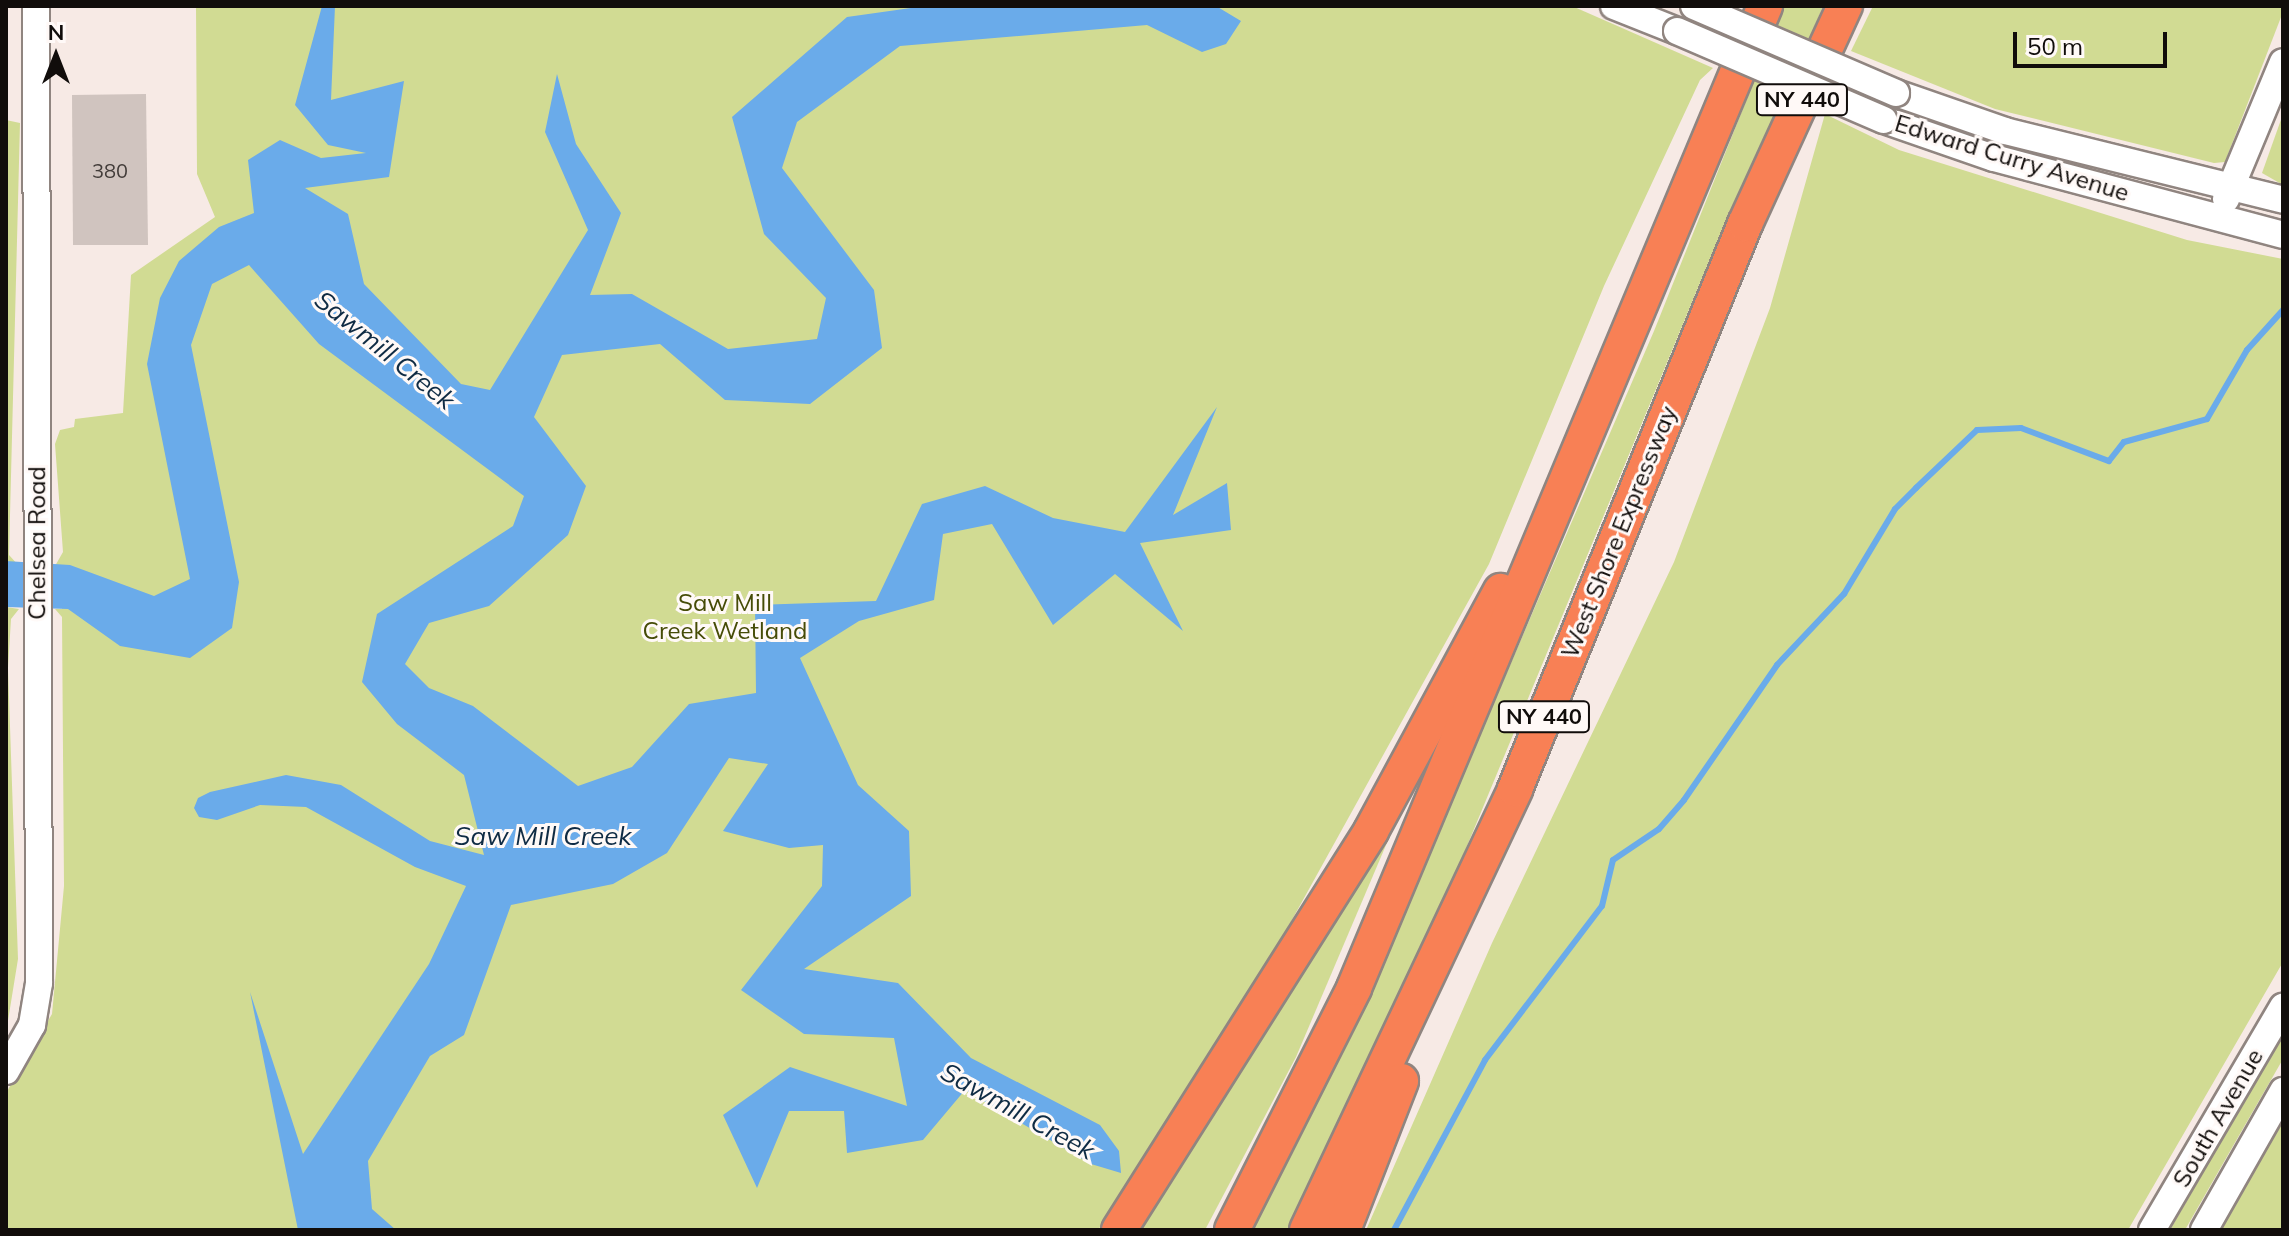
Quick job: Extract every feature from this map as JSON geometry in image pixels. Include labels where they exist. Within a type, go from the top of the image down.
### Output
[{"type":"highway","name":"NY 440","points":[[1232,1230],[1354,988],[1765,6]]},
{"type":"highway","name":"West Shore Expressway","points":[[1307,1230],[1515,789],[1745,224],[1845,6]]},
{"type":"highway","points":[[1119,1230],[1371,831],[1590,424]]},
{"type":"highway","points":[[1343,1230],[1515,789]]},
{"type":"street","name":"Chelsea Road","points":[[6,1071],[32,1025],[39,983],[36,6]]},
{"type":"street","name":"Edward Curry Avenue","points":[[1614,6],[1884,120],[1994,158],[2283,235]]},
{"type":"street","name":"Edward Curry Avenue","points":[[1694,6],[1896,93],[2005,131],[2283,200]]},
{"type":"street","points":[[2219,218],[2283,62]]},
{"type":"street","name":"South Avenue","points":[[2152,1230],[2283,1007]]},
{"type":"street","name":"South Avenue","points":[[2204,1230],[2283,1091]]},
{"type":"green space","name":"Saw Mill Creek Wetland","points":[[196,6],[1572,6],[1713,68],[1700,80],[1604,286],[1489,564],[1216,1057],[1098,1230],[6,1230],[6,1093],[52,1014],[64,886],[62,617],[55,609],[62,609],[62,566],[55,566],[63,552],[55,444],[60,430],[74,427],[75,419],[123,413],[131,275],[215,217],[197,174]]},
{"type":"green space","points":[[1784,6],[1823,6],[1779,115],[1719,237],[1443,904],[1290,1230],[1252,1230],[1354,1027],[1654,331]]},
{"type":"green space","points":[[1873,6],[2283,6],[2283,12],[2225,162],[2214,163],[1995,109],[1851,51]]},
{"type":"green space","points":[[1825,114],[1899,150],[2187,240],[2283,259],[2283,962],[2128,1230],[1366,1230],[1492,943],[1674,562],[1770,308]]},
{"type":"green space","points":[[2283,114],[2283,185],[2262,173]]},
{"type":"green space","points":[[6,120],[20,123],[9,555],[19,566],[6,561]]},
{"type":"green space","points":[[6,607],[19,609],[11,619],[8,668],[18,959],[6,1033]]},
{"type":"green space","points":[[1403,805],[1296,1057],[1205,1230],[1126,1230]]},
{"type":"green space","points":[[2283,1034],[2283,1059],[2185,1230],[2170,1230]]},
{"type":"green space","points":[[2283,1111],[2283,1230],[2214,1230]]},
{"type":"water","name":"Saw Mill Creek","points":[[322,6],[335,6],[331,100],[404,81],[389,177],[305,188],[348,214],[364,284],[461,384],[490,390],[588,230],[545,132],[557,74],[576,144],[621,213],[590,295],[632,294],[728,349],[817,339],[826,298],[764,234],[732,117],[847,17],[925,6],[1216,6],[1241,21],[1226,44],[1202,52],[1147,25],[900,46],[797,122],[782,168],[874,290],[882,348],[810,404],[725,400],[660,344],[562,355],[534,417],[586,486],[568,535],[489,606],[429,623],[405,664],[429,688],[473,706],[578,786],[632,767],[689,704],[756,693],[755,605],[876,601],[922,504],[985,486],[1053,518],[1125,532],[1217,407],[1173,515],[1227,483],[1231,530],[1140,543],[1183,631],[1115,574],[1053,625],[992,524],[943,534],[934,600],[859,621],[800,658],[858,785],[909,831],[911,896],[804,969],[898,983],[971,1058],[1100,1125],[1119,1151],[1121,1173],[1091,1164],[965,1090],[923,1140],[847,1153],[844,1111],[789,1111],[757,1188],[723,1115],[790,1067],[907,1106],[894,1038],[804,1034],[741,990],[822,886],[823,845],[789,848],[723,831],[768,764],[729,758],[667,853],[613,884],[511,905],[464,1035],[430,1056],[368,1161],[372,1209],[396,1230],[298,1230],[250,992],[303,1154],[429,964],[466,886],[415,867],[306,807],[260,805],[217,820],[199,817],[194,808],[198,798],[210,792],[286,775],[341,785],[430,841],[484,855],[464,775],[397,724],[362,682],[377,614],[513,526],[524,496],[319,344],[249,265],[212,284],[191,345],[239,582],[232,628],[190,658],[120,646],[68,609],[6,607],[6,561],[70,565],[154,596],[190,579],[147,364],[160,298],[179,261],[219,227],[254,213],[248,160],[280,140],[321,158],[366,153],[328,145],[295,105]]},
{"type":"building","points":[[146,94],[148,245],[73,245],[72,95]]},
{"type":"waterway","points":[[1394,1230],[1485,1060],[1602,906],[1613,860],[1659,829],[1684,800],[1777,665],[1844,594],[1895,509],[1977,430],[2021,428],[2109,461],[2124,442],[2207,419],[2247,350],[2283,310]]},
{"type":"water label","name":"Sawmill Creek","points":[[385,350]]},
{"type":"water label","name":"Sawmill Creek","points":[[1018,1111]]}]
